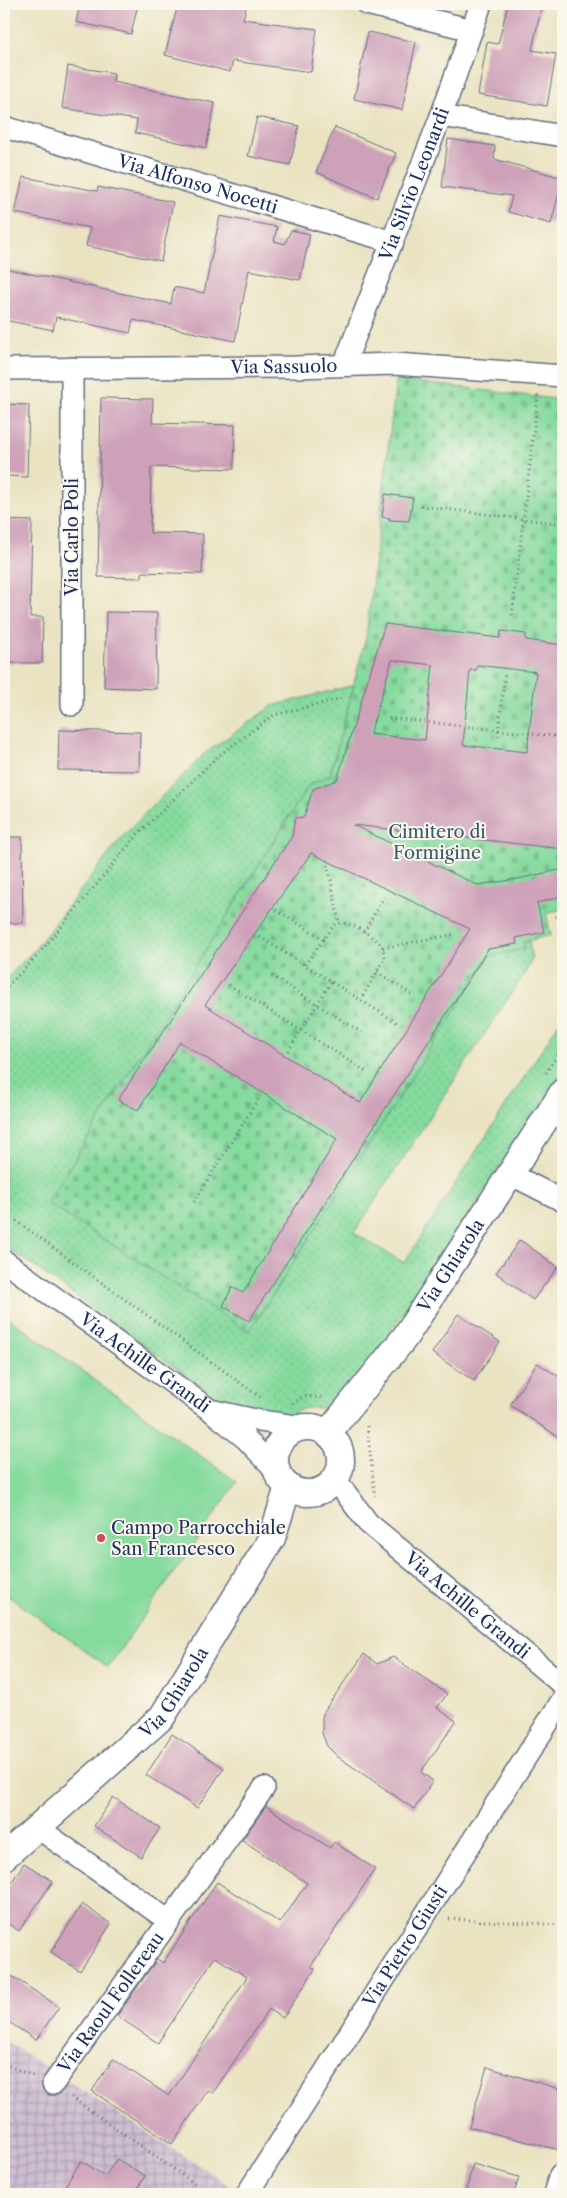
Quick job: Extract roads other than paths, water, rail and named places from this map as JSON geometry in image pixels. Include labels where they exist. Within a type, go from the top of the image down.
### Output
[{"type":"street","points":[[367,4],[472,30]]},
{"type":"street","name":"Via Silvio Leonardi","points":[[344,365],[441,116],[481,4]]},
{"type":"street","points":[[441,116],[563,136]]},
{"type":"street","name":"Via Alfonso Nocetti","points":[[4,127],[393,242]]},
{"type":"street","name":"Via Sassuolo","points":[[4,369],[433,365],[563,376]]},
{"type":"street","name":"Via Carlo Poli","points":[[72,368],[72,705]]},
{"type":"street","name":"Via Ghiarola","points":[[4,1857],[162,1717],[272,1538],[282,1478],[274,1457],[277,1446],[288,1434],[316,1430],[405,1337],[510,1174],[553,1085]]},
{"type":"street","points":[[510,1174],[563,1201]]},
{"type":"street","name":"Via Achille Grandi","points":[[4,1261],[210,1410],[260,1421],[316,1430]]},
{"type":"street","points":[[210,1410],[245,1438],[282,1478],[298,1492],[318,1492],[328,1486],[335,1478],[341,1460],[340,1450],[316,1430]]},
{"type":"street","name":"Via Achille Grandi","points":[[335,1478],[368,1523],[563,1685]]},
{"type":"street","name":"Via Pietro Giusti","points":[[246,2194],[563,1699]]},
{"type":"street","name":"Via Raoul Follereau","points":[[53,2084],[264,1788]]},
{"type":"street","name":"Via Raoul Follereau","points":[[38,1828],[169,1921]]},
{"type":"street","points":[[554,2194],[560,2176],[563,2176]]},
{"type":"place","name":"Campo Parrocchiale San Francesco","points":[[101,1538]]},
{"type":"park label","name":"Cimitero di Formigine","points":[[437,842]]}]
